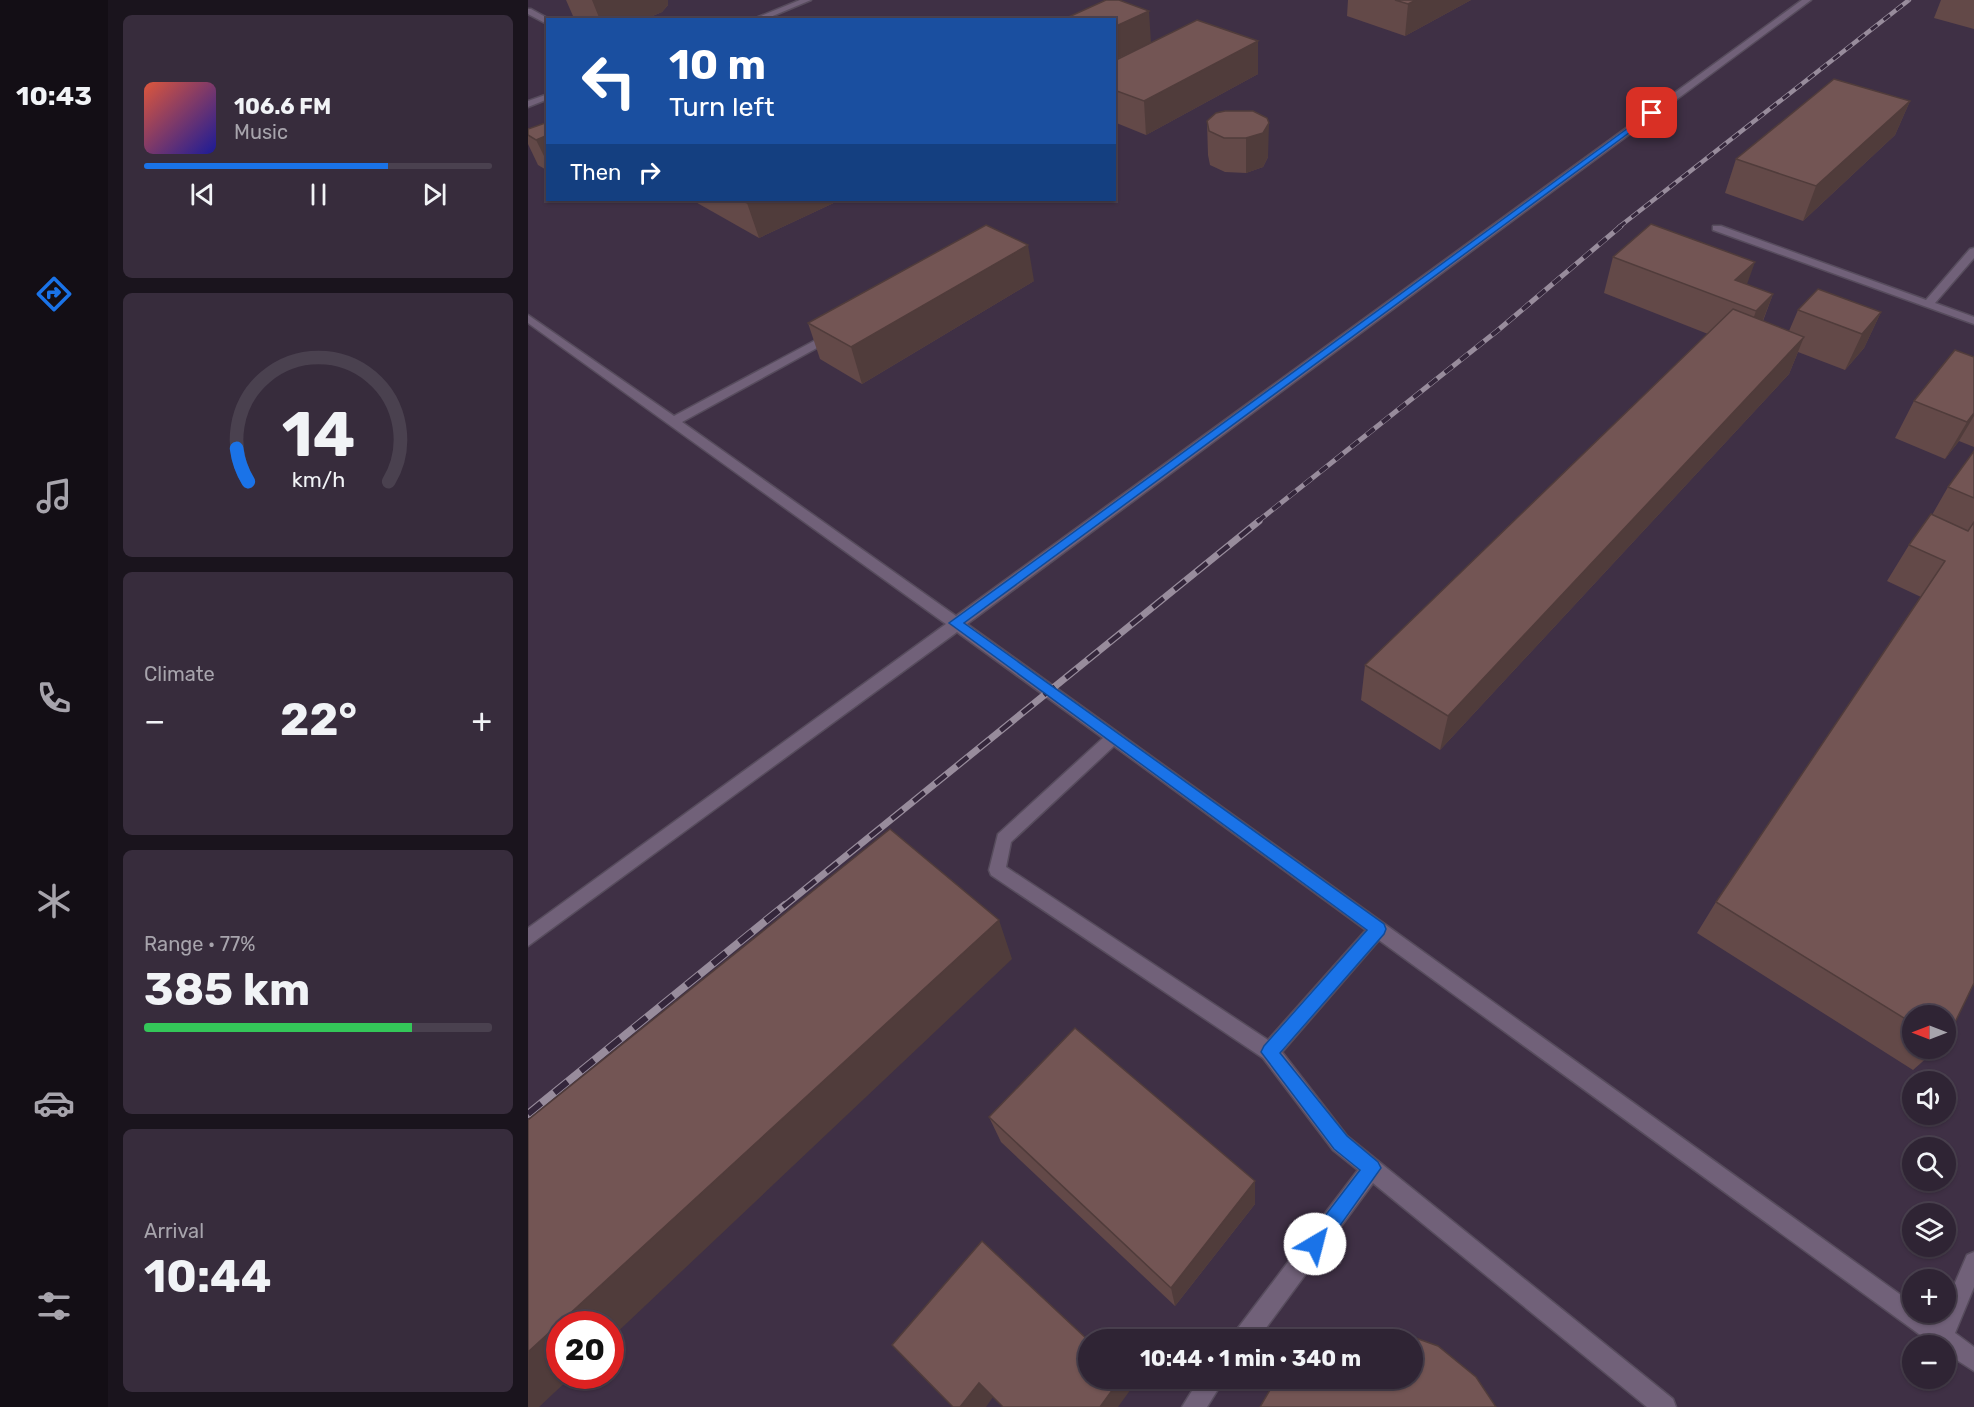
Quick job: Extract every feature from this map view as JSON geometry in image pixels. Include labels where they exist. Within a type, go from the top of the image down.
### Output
[{"type":"lane","points":[[760,18],[807,0]]},
{"type":"lane","points":[[528,938],[1807,0]]},
{"type":"lane","points":[[528,11],[546,20]]},
{"type":"lane","points":[[528,104],[546,97]]},
{"type":"lane","points":[[1717,228],[1974,321]]},
{"type":"lane","points":[[1928,304],[1974,251]]},
{"type":"lane","points":[[528,318],[955,623],[1939,1335]]},
{"type":"lane","points":[[673,422],[839,332]]},
{"type":"lane","points":[[1113,738],[1004,839],[997,870],[1270,1052],[1340,1143],[1665,1407]]},
{"type":"lane","points":[[1270,1052],[1378,929]]},
{"type":"lane","points":[[1252,1329],[1372,1168]]},
{"type":"lane","points":[[1943,1335],[1974,1262]]},
{"type":"lane","points":[[1956,1347],[1974,1360]]},
{"type":"lane","points":[[1193,1407],[1206,1389]]},
{"type":"building","points":[[1106,0],[1119,0],[1149,11],[1116,26],[1116,18],[1066,18]]},
{"type":"building","points":[[1395,0],[1416,0],[1408,4]]},
{"type":"building","points":[[1197,20],[1258,41],[1144,101],[1116,91],[1116,60]]},
{"type":"building","points":[[1834,79],[1910,101],[1816,186],[1736,159]]},
{"type":"building","points":[[1253,111],[1267,118],[1269,123],[1263,133],[1246,138],[1224,138],[1209,131],[1207,121],[1216,113]]},
{"type":"building","points":[[546,123],[546,136],[536,140],[528,135],[528,129]]},
{"type":"building","points":[[1651,224],[1755,262],[1735,280],[1773,294],[1756,311],[1613,257]]},
{"type":"building","points":[[986,225],[1028,245],[851,347],[808,323]]},
{"type":"building","points":[[1818,289],[1881,312],[1862,334],[1798,310]]},
{"type":"building","points":[[1733,309],[1804,337],[1448,716],[1365,665]]},
{"type":"building","points":[[1955,350],[1974,357],[1974,413],[1967,422],[1914,401]]},
{"type":"building","points":[[1974,451],[1974,498],[1948,487]]},
{"type":"building","points":[[1931,514],[1968,531],[1974,522],[1974,983],[1956,1020],[1956,1005],[1902,1005],[1902,1017],[1716,902],[1945,561],[1909,545]]},
{"type":"building","points":[[890,829],[999,920],[573,1311],[546,1311],[546,1335],[528,1352],[528,1120]]},
{"type":"building","points":[[1075,1028],[1255,1181],[1171,1288],[989,1117]]},
{"type":"building","points":[[982,1241],[1078,1331],[1078,1389],[1113,1389],[1100,1407],[1003,1407],[979,1383],[960,1407],[953,1407],[892,1345]]},
{"type":"building","points":[[1423,1341],[1438,1346],[1476,1377],[1496,1407],[1260,1407],[1271,1389],[1423,1389]]},
{"type":"railway","points":[[1619,227],[1909,0]]},
{"type":"railway","points":[[1257,522],[1497,331],[1621,226]]},
{"type":"railway","points":[[783,907],[1259,521]]},
{"type":"railway","points":[[528,1114],[785,905]]},
{"type":"route","points":[[1315,1244],[1372,1168],[1340,1143],[1270,1052],[1378,929],[955,623],[1652,113]]}]
